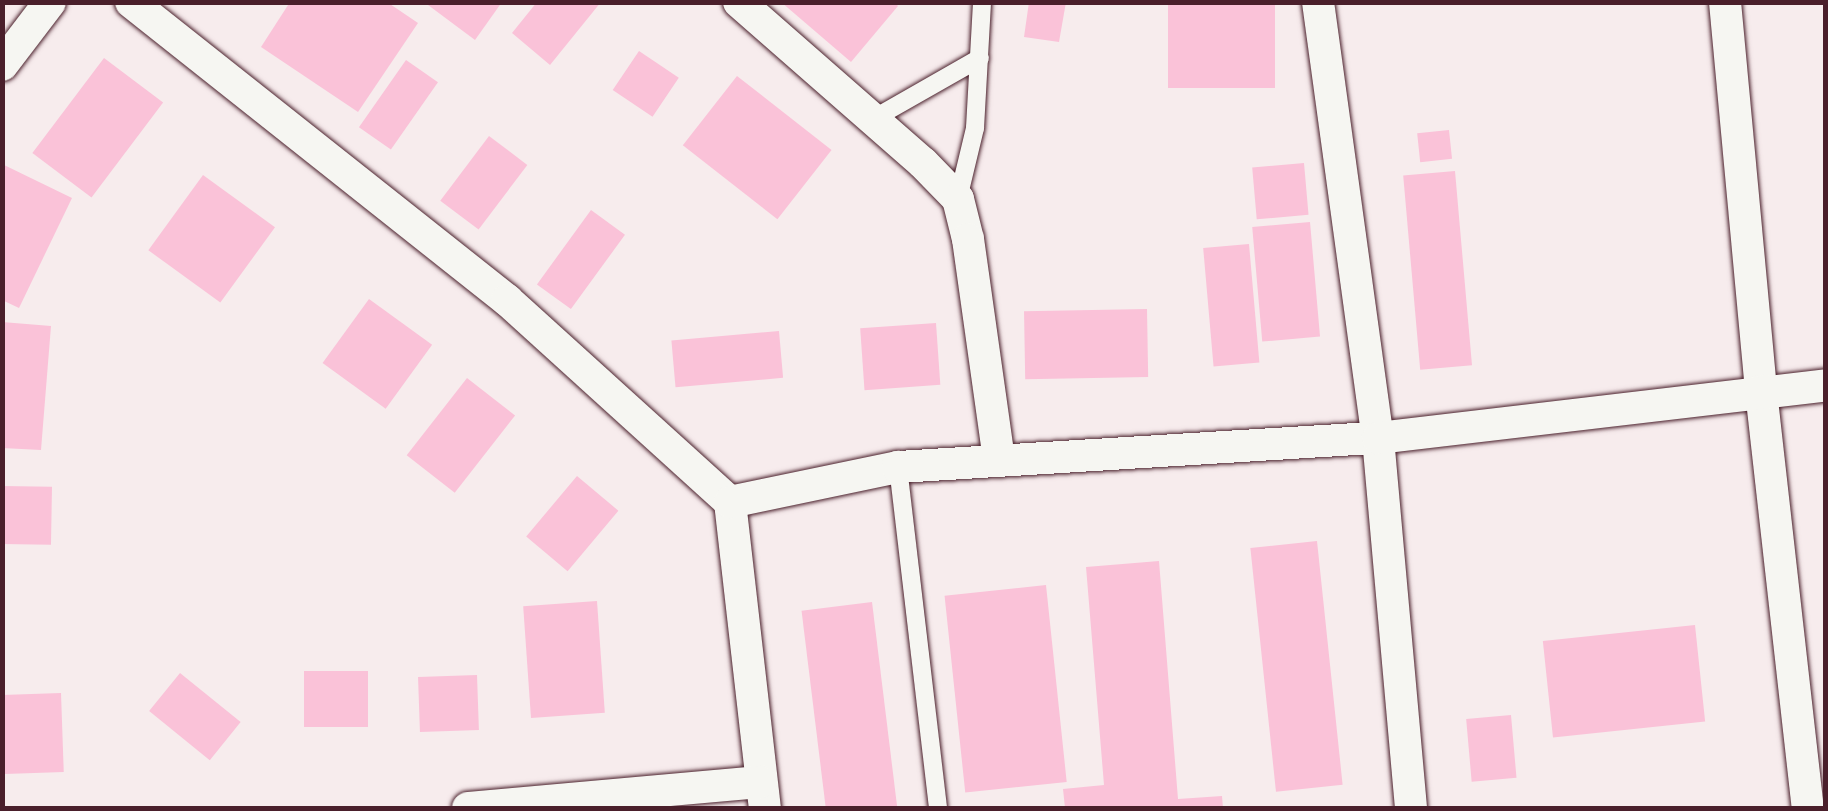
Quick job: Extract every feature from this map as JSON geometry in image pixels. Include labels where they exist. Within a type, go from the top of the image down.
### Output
[{"type":"street","points":[[2,65],[50,2]]},
{"type":"street","points":[[131,2],[508,300],[730,502],[763,795],[468,808]]},
{"type":"street","points":[[740,2],[874,119],[958,199],[999,460]]},
{"type":"street","points":[[1318,2],[1378,438],[1410,808]]},
{"type":"street","points":[[1725,2],[1761,392],[1808,808]]},
{"type":"street","points":[[730,502],[898,467],[1378,438],[1826,385]]},
{"type":"lane","points":[[958,199],[975,128],[982,2]]},
{"type":"lane","points":[[874,119],[980,58]]},
{"type":"lane","points":[[898,467],[938,808]]},
{"type":"building","points":[[290,2],[387,2],[418,23],[358,112],[261,47]]},
{"type":"building","points":[[424,2],[502,2],[475,40]]},
{"type":"building","points":[[537,2],[601,2],[550,65],[512,33]]},
{"type":"building","points":[[781,2],[894,2],[898,6],[851,62]]},
{"type":"building","points":[[1029,2],[1066,2],[1059,42],[1024,37]]},
{"type":"building","points":[[1168,2],[1275,2],[1275,88],[1168,88]]},
{"type":"building","points":[[639,51],[679,78],[653,117],[613,90]]},
{"type":"building","points":[[104,58],[163,103],[91,198],[32,153]]},
{"type":"building","points":[[406,60],[438,82],[391,150],[359,127]]},
{"type":"building","points":[[737,76],[832,150],[777,219],[683,145]]},
{"type":"building","points":[[1449,130],[1452,159],[1420,162],[1417,133]]},
{"type":"building","points":[[489,136],[527,165],[479,230],[440,201]]},
{"type":"building","points":[[1304,163],[1309,215],[1257,219],[1252,168]]},
{"type":"building","points":[[2,164],[72,198],[19,308],[2,300]]},
{"type":"building","points":[[1455,171],[1472,365],[1420,370],[1403,176]]},
{"type":"building","points":[[203,175],[275,227],[220,303],[148,250]]},
{"type":"building","points":[[591,210],[625,235],[571,309],[537,284]]},
{"type":"building","points":[[1310,222],[1320,337],[1262,342],[1252,227]]},
{"type":"building","points":[[1249,244],[1259,363],[1214,367],[1203,248]]},
{"type":"building","points":[[369,299],[432,345],[386,409],[323,363]]},
{"type":"building","points":[[1147,309],[1148,377],[1025,379],[1024,311]]},
{"type":"building","points":[[2,322],[51,326],[41,450],[2,448]]},
{"type":"building","points":[[936,323],[940,385],[865,390],[860,328]]},
{"type":"building","points":[[779,331],[783,378],[676,387],[671,340]]},
{"type":"building","points":[[467,378],[515,416],[455,493],[407,455]]},
{"type":"building","points":[[577,476],[618,511],[568,571],[526,537]]},
{"type":"building","points":[[2,486],[52,487],[51,545],[2,544]]},
{"type":"building","points":[[1317,541],[1343,785],[1276,792],[1250,548]]},
{"type":"building","points":[[1159,561],[1178,799],[1222,796],[1223,808],[1065,808],[1063,789],[1104,785],[1086,567]]},
{"type":"building","points":[[1046,585],[1067,782],[965,793],[945,596]]},
{"type":"building","points":[[597,601],[605,713],[531,718],[523,606]]},
{"type":"building","points":[[872,602],[897,807],[826,808],[802,611]]},
{"type":"building","points":[[1695,625],[1705,721],[1553,737],[1543,641]]},
{"type":"building","points":[[304,671],[368,671],[368,727],[304,727]]},
{"type":"building","points":[[180,673],[241,722],[210,760],[149,711]]},
{"type":"building","points":[[477,675],[479,730],[420,732],[418,677]]},
{"type":"building","points":[[61,693],[64,772],[5,774],[2,695]]},
{"type":"building","points":[[1511,715],[1516,778],[1472,782],[1466,719]]}]
